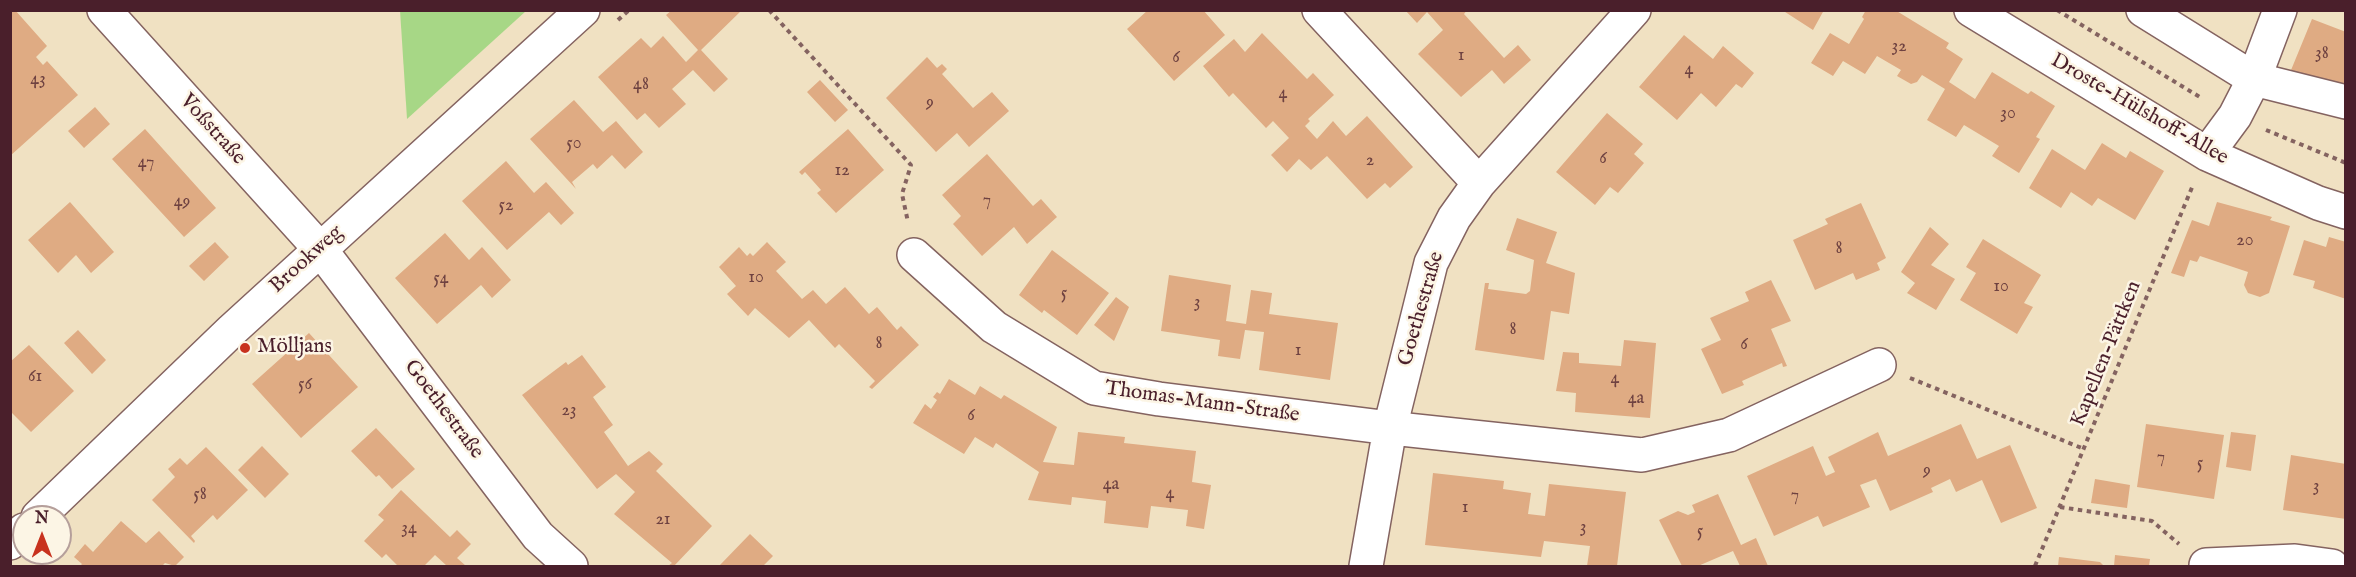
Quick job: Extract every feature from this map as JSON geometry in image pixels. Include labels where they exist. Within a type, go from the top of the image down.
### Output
[{"type":"street","name":"Voßstraße","points":[[105,10],[320,249]]},
{"type":"street","name":"Brookweg","points":[[51,505],[320,249],[583,10]]},
{"type":"street","points":[[1319,10],[1479,183]]},
{"type":"street","name":"Goethestraße","points":[[1366,567],[1390,428],[1431,263],[1454,218],[1479,183],[1634,10]]},
{"type":"street","name":"Droste-Hülshoff-Allee","points":[[1971,10],[2207,154],[2318,203],[2346,212]]},
{"type":"street","points":[[2143,10],[2254,79],[2346,102]]},
{"type":"street","points":[[2207,154],[2235,117],[2254,79],[2280,10]]},
{"type":"street","name":"Goethestraße","points":[[320,249],[538,536],[571,567]]},
{"type":"street","name":"Thomas-Mann-Straße","points":[[914,255],[994,327],[1094,388],[1159,399],[1390,428],[1642,455],[1729,435],[1879,365]]},
{"type":"street","points":[[2206,566],[2295,561],[2332,567]]},
{"type":"path","points":[[769,10],[911,165],[902,194],[914,255]]},
{"type":"path","name":"Droste-Hülshoff-Allee","points":[[2058,10],[2235,117],[2346,164]]},
{"type":"path","name":"Kapellen-Pättken","points":[[2035,567],[2207,154]]},
{"type":"path","points":[[1879,365],[2084,450]]},
{"type":"path","points":[[2060,507],[2152,521],[2206,566]]},
{"type":"green space","points":[[400,10],[526,10],[526,11],[407,119]]},
{"type":"building","points":[[10,10],[15,10],[47,46],[36,57],[43,65],[47,61],[78,95],[10,156]]},
{"type":"building","points":[[672,10],[742,10],[701,50],[728,79],[714,92],[693,70],[672,89],[686,104],[659,128],[645,113],[637,120],[598,77],[641,38],[651,48],[663,36],[686,62],[698,50],[666,15]]},
{"type":"building","points":[[1148,10],[1203,10],[1225,35],[1174,81],[1127,29]]},
{"type":"building","points":[[1405,10],[1467,10],[1464,14],[1504,58],[1518,45],[1531,60],[1504,84],[1492,70],[1461,97],[1418,54],[1443,30],[1427,12],[1417,23]]},
{"type":"building","points":[[1782,10],[1824,10],[1813,30]]},
{"type":"building","points":[[1866,10],[1895,10],[1949,43],[1946,48],[1963,59],[1949,82],[1975,99],[1992,72],[2028,94],[2031,91],[2055,106],[2036,137],[2040,139],[2019,173],[1992,156],[1999,146],[1964,125],[1956,137],[1927,120],[1945,89],[1922,75],[1917,82],[1911,84],[1897,76],[1901,70],[1877,56],[1865,74],[1843,61],[1833,76],[1811,63],[1830,33],[1849,44],[1864,19],[1862,17]]},
{"type":"building","points":[[2312,19],[2346,32],[2346,98],[2289,75]]},
{"type":"building","points":[[1262,33],[1307,79],[1313,73],[1334,95],[1308,119],[1310,121],[1305,126],[1317,139],[1333,121],[1346,136],[1367,116],[1413,167],[1390,188],[1385,183],[1367,199],[1327,156],[1311,170],[1299,159],[1287,172],[1271,155],[1289,138],[1273,121],[1266,128],[1233,93],[1229,97],[1203,66],[1234,39],[1245,52]]},
{"type":"building","points":[[1684,35],[1713,59],[1723,46],[1754,73],[1742,88],[1736,84],[1716,107],[1701,93],[1677,120],[1639,87]]},
{"type":"building","points":[[927,57],[937,68],[942,64],[947,69],[942,74],[973,108],[992,92],[1009,111],[969,147],[957,133],[936,152],[886,98]]},
{"type":"building","points":[[820,80],[848,110],[835,122],[807,92]]},
{"type":"building","points":[[574,100],[603,132],[616,121],[643,152],[625,169],[612,155],[597,169],[593,164],[572,182],[576,189],[530,139]]},
{"type":"building","points":[[95,107],[110,124],[84,148],[68,131]]},
{"type":"building","points":[[1607,113],[1643,144],[1634,154],[1644,163],[1618,193],[1610,187],[1595,205],[1556,172]]},
{"type":"building","points":[[145,129],[216,208],[184,237],[112,159]]},
{"type":"building","points":[[848,129],[884,170],[836,213],[817,193],[821,190],[805,172],[802,175],[799,172]]},
{"type":"building","points":[[2102,143],[2126,158],[2130,151],[2164,171],[2135,220],[2098,198],[2092,206],[2071,192],[2061,208],[2029,188],[2052,149],[2085,170]]},
{"type":"building","points":[[987,154],[1033,206],[1041,199],[1057,217],[1027,244],[1014,227],[982,256],[953,224],[961,216],[942,195]]},
{"type":"building","points":[[506,161],[534,193],[546,182],[574,213],[561,225],[549,212],[507,250],[462,201]]},
{"type":"building","points":[[70,202],[114,252],[91,273],[76,255],[58,273],[28,240]]},
{"type":"building","points":[[2217,202],[2272,217],[2270,220],[2290,226],[2269,293],[2260,297],[2248,293],[2244,285],[2248,272],[2200,256],[2197,262],[2190,260],[2184,277],[2171,273],[2192,220],[2209,226]]},
{"type":"building","points":[[1861,203],[1886,258],[1877,263],[1880,270],[1856,280],[1853,273],[1815,290],[1793,240],[1828,224],[1825,219]]},
{"type":"building","points":[[1517,218],[1557,232],[1546,263],[1575,273],[1569,314],[1551,311],[1544,360],[1475,350],[1485,283],[1489,283],[1488,289],[1526,294],[1530,291],[1534,260],[1506,250]]},
{"type":"building","points":[[1930,227],[1949,244],[1931,265],[1955,279],[1936,310],[1907,293],[1915,283],[1901,272]]},
{"type":"building","points":[[445,233],[469,260],[482,247],[511,280],[492,298],[481,285],[437,324],[395,278]]},
{"type":"building","points":[[2329,237],[2346,242],[2346,299],[2313,288],[2315,281],[2293,275],[2304,240],[2326,247]]},
{"type":"building","points":[[1983,239],[2041,275],[2024,303],[2033,307],[2017,334],[1960,300],[1976,273],[1966,267]]},
{"type":"building","points":[[215,242],[229,257],[204,281],[189,266]]},
{"type":"building","points":[[767,242],[786,262],[776,271],[802,299],[813,290],[826,304],[845,287],[869,314],[877,307],[897,330],[901,326],[919,345],[872,389],[869,387],[875,381],[839,344],[835,348],[809,320],[789,338],[755,308],[748,316],[727,294],[736,286],[719,267],[739,247],[747,256],[750,253],[753,256]]},
{"type":"building","points":[[1052,250],[1109,293],[1077,335],[1044,310],[1042,313],[1019,295]]},
{"type":"building","points":[[1169,275],[1231,285],[1226,321],[1246,324],[1251,290],[1272,293],[1269,314],[1338,323],[1330,380],[1259,370],[1264,332],[1245,330],[1240,359],[1218,356],[1220,340],[1161,331]]},
{"type":"building","points":[[1771,280],[1791,321],[1771,329],[1787,366],[1783,367],[1782,363],[1742,381],[1744,385],[1722,394],[1701,349],[1721,340],[1710,318],[1749,301],[1745,292]]},
{"type":"building","points":[[1116,297],[1129,307],[1114,341],[1094,325]]},
{"type":"building","points":[[78,330],[106,360],[92,374],[64,343]]},
{"type":"building","points":[[309,333],[358,387],[301,438],[252,384]]},
{"type":"building","points":[[1624,340],[1656,343],[1650,418],[1575,412],[1576,393],[1556,391],[1563,352],[1579,353],[1579,363],[1621,366]]},
{"type":"building","points":[[29,345],[74,391],[31,432],[10,411],[10,362]]},
{"type":"building","points":[[582,355],[606,387],[593,397],[613,425],[604,432],[628,466],[649,451],[663,464],[656,471],[712,526],[674,566],[668,566],[672,563],[614,514],[635,492],[616,474],[597,489],[522,395],[566,362],[568,365]]},
{"type":"building","points":[[949,379],[975,395],[980,386],[1001,399],[1004,395],[1057,427],[1043,462],[1074,465],[1078,432],[1125,437],[1124,443],[1196,451],[1192,482],[1211,485],[1204,529],[1186,526],[1188,510],[1151,506],[1148,528],[1104,523],[1106,501],[1072,497],[1071,505],[1028,500],[1039,472],[996,443],[993,448],[975,437],[964,454],[913,423],[925,404],[931,409],[937,400],[933,397],[937,392],[940,394]]},
{"type":"building","points":[[1961,424],[1977,459],[2010,445],[2037,508],[2001,523],[1982,480],[1956,492],[1950,479],[1931,488],[1933,492],[1890,511],[1876,479],[1860,485],[1870,507],[1823,527],[1818,516],[1774,536],[1747,476],[1813,446],[1826,476],[1835,472],[1828,457],[1878,432],[1888,456]]},
{"type":"building","points":[[2146,424],[2224,435],[2214,499],[2137,487]]},
{"type":"building","points":[[376,428],[415,469],[392,489],[379,475],[376,477],[351,451]]},
{"type":"building","points":[[2231,432],[2256,435],[2251,471],[2226,467]]},
{"type":"building","points":[[262,446],[289,474],[265,498],[238,470]]},
{"type":"building","points":[[206,447],[248,490],[217,520],[213,515],[191,536],[194,543],[152,500],[175,477],[168,469],[180,458],[187,465]]},
{"type":"building","points":[[2291,455],[2346,464],[2346,519],[2283,510]]},
{"type":"building","points":[[1433,473],[1504,481],[1503,489],[1531,493],[1528,514],[1545,516],[1549,484],[1626,492],[1617,566],[1587,566],[1590,546],[1544,541],[1541,557],[1425,545]]},
{"type":"building","points":[[2095,479],[2130,485],[2127,508],[2091,503]]},
{"type":"building","points":[[401,490],[450,537],[457,530],[471,544],[457,558],[466,566],[447,566],[435,555],[424,566],[398,566],[386,554],[382,558],[364,541],[384,520],[378,515]]},
{"type":"building","points":[[1718,494],[1741,545],[1756,538],[1768,566],[1740,566],[1733,551],[1698,566],[1682,566],[1659,520],[1678,511],[1688,515],[1695,512],[1692,505]]},
{"type":"building","points":[[121,521],[146,543],[159,531],[184,557],[175,566],[165,563],[162,566],[80,566],[82,564],[74,557],[85,544],[93,552]]},
{"type":"building","points":[[750,534],[773,556],[763,566],[719,566]]},
{"type":"building","points":[[2115,555],[2150,559],[2149,566],[2114,566]]},
{"type":"building","points":[[2059,557],[2100,562],[2104,566],[2058,566]]},
{"type":"place","name":"Mölljans","points":[[245,348]]}]
